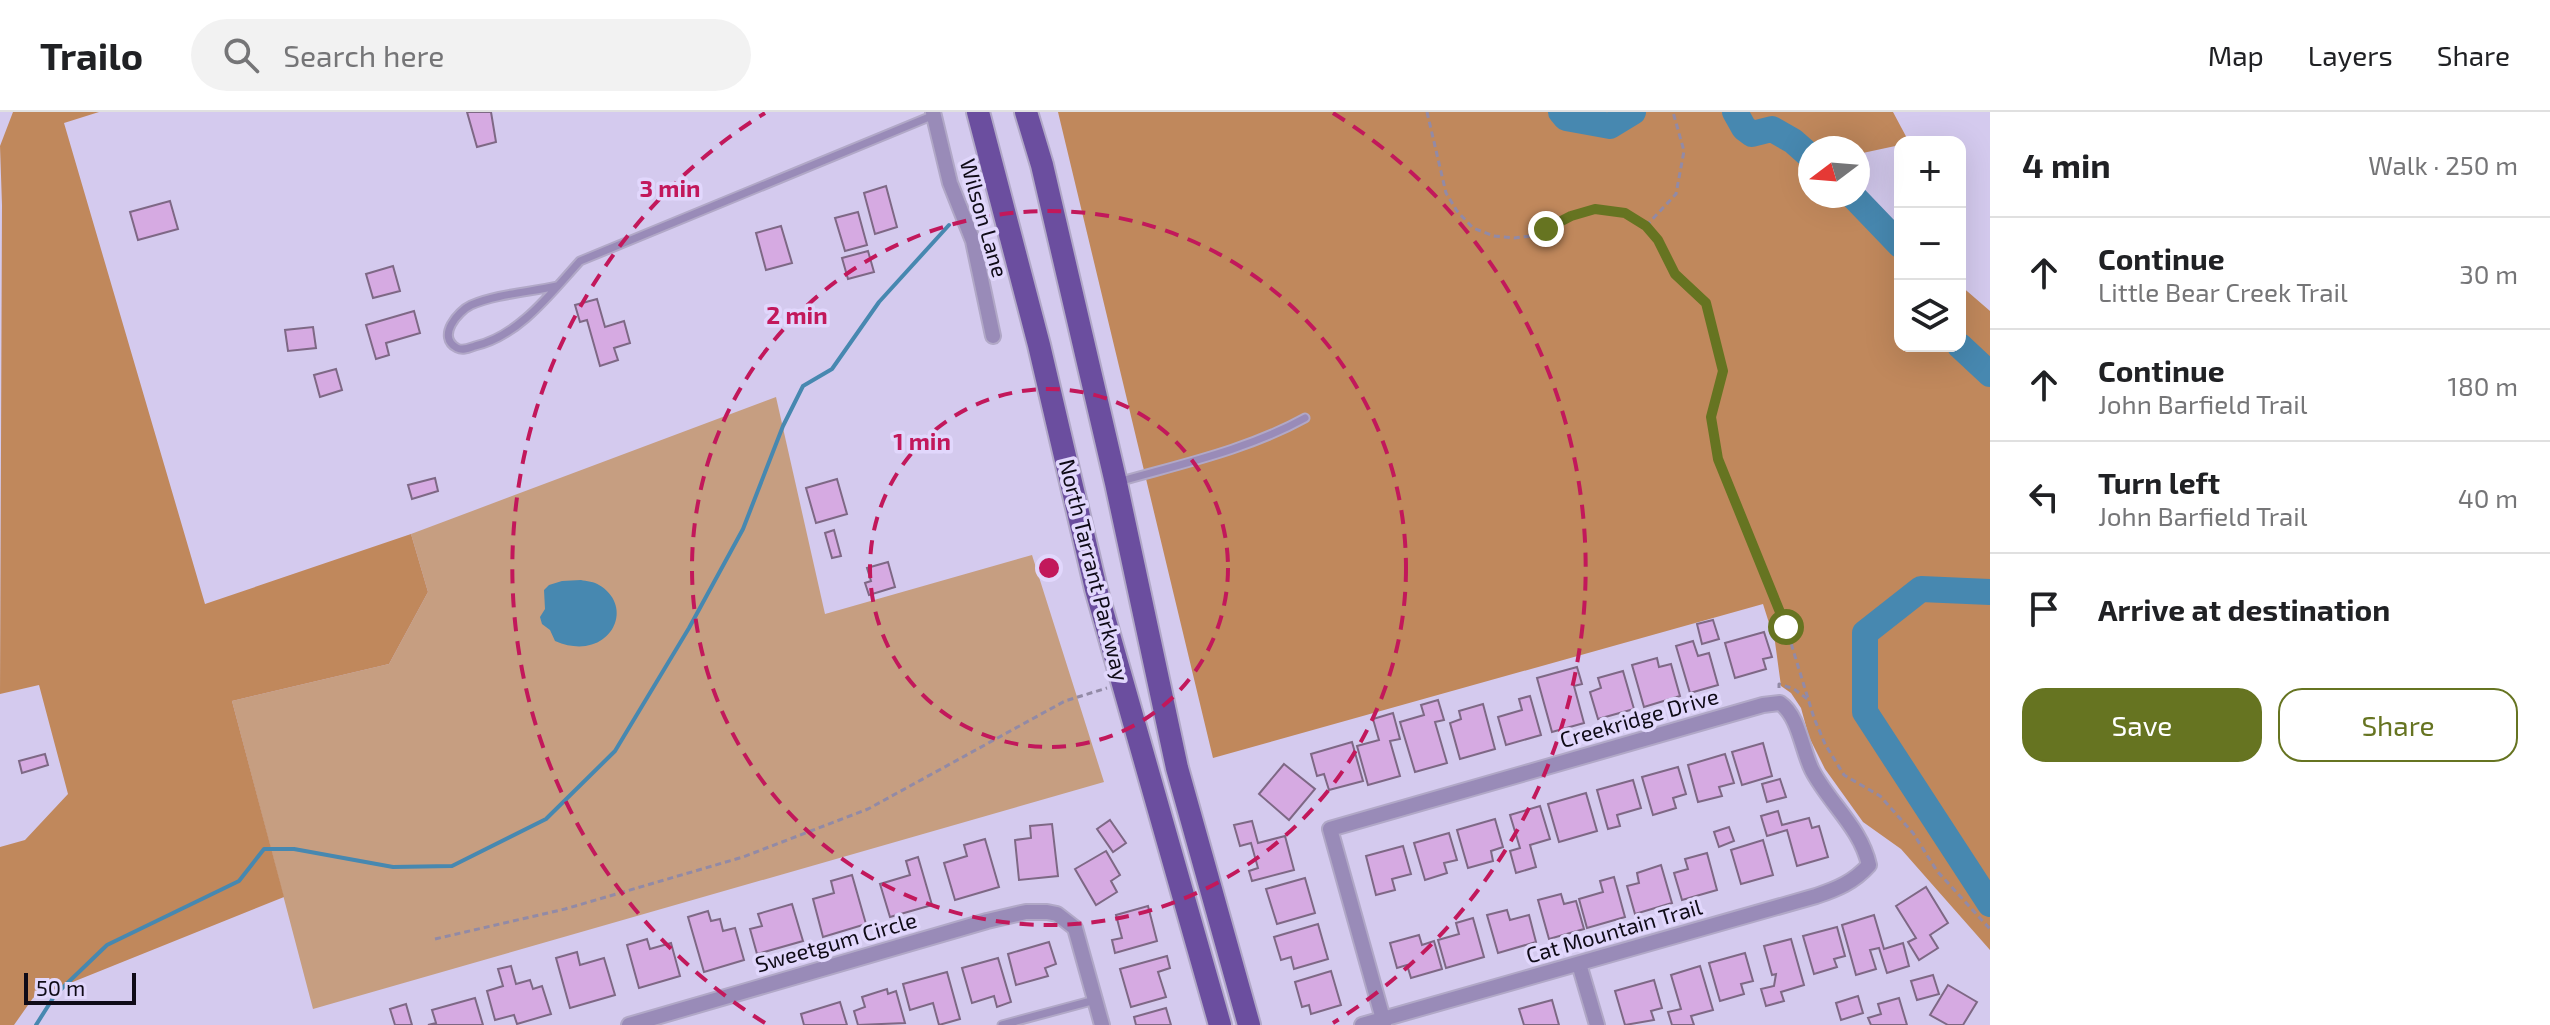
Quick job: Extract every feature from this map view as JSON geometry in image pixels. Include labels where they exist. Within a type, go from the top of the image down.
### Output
[{"type":"main road","name":"North Tarrant Parkway","points":[[978,112],[1039,345],[1091,571],[1220,1025]]},
{"type":"main road","name":"North Tarrant Parkway","points":[[1026,112],[1042,165],[1116,483],[1177,768],[1249,1025]]},
{"type":"street","name":"Wilson Lane","points":[[934,113],[950,183],[973,241],[993,336]]},
{"type":"street","name":"Creekridge Drive","points":[[1384,1022],[1330,829],[1763,705],[1780,703],[1793,720],[1813,773],[1865,846],[1869,865]]},
{"type":"street","name":"Cat Mountain Trail","points":[[1362,1025],[1384,1022],[1826,893],[1858,878],[1869,865]]},
{"type":"street","name":"Sweetgum Circle","points":[[629,1025],[1026,912],[1057,914],[1075,928],[1095,1000]]},
{"type":"street","points":[[1579,964],[1597,1025]]},
{"type":"street","points":[[1095,1000],[1102,1025]]},
{"type":"lane","points":[[557,286],[468,306],[452,321],[448,330],[450,341],[455,347],[463,349],[491,343],[529,315],[557,286],[580,261],[934,113]]},
{"type":"lane","points":[[1116,483],[1257,441],[1305,418]]},
{"type":"lane","points":[[1002,1025],[1095,1000]]},
{"type":"path","points":[[1427,112],[1446,193],[1473,228],[1494,236],[1514,238],[1531,236],[1571,216],[1595,209],[1625,213],[1646,226],[1658,240],[1675,274],[1706,303],[1723,371],[1711,417],[1718,459],[1786,627],[1814,718],[1844,775],[1880,796],[1913,833],[1937,871],[1990,929]]},
{"type":"path","points":[[1646,226],[1676,194],[1684,151],[1673,112]]},
{"type":"path","points":[[435,939],[565,909],[743,857],[868,809],[1065,701],[1122,683]]},
{"type":"shaded area","points":[[13,112],[99,112],[64,123],[205,604],[411,534],[428,592],[389,664],[232,701],[284,897],[33,998],[14,1025],[0,1025],[0,847],[25,840],[68,794],[39,685],[0,694],[0,146]]},
{"type":"shaded area","points":[[1058,112],[1893,112],[1906,136],[1894,136],[1894,146],[1870,151],[1870,136],[1798,136],[1798,208],[1870,206],[1894,227],[1894,352],[1966,352],[1966,290],[1990,311],[1990,950],[1901,849],[1863,822],[1825,769],[1809,737],[1801,708],[1791,693],[1781,686],[1775,642],[1763,604],[1213,758]]},
{"type":"shaded area","points":[[776,397],[825,614],[1032,555],[1104,782],[313,1009],[232,701],[389,664],[428,592],[411,534]]},
{"type":"water","points":[[581,580],[597,584],[610,595],[616,607],[616,619],[612,630],[602,639],[590,645],[574,646],[555,641],[540,617],[545,609],[544,590],[549,585]]},
{"type":"building","points":[[467,112],[491,112],[496,142],[477,147]]},
{"type":"building","points":[[886,186],[897,227],[875,234],[864,193]]},
{"type":"building","points":[[170,201],[178,229],[138,240],[130,212]]},
{"type":"building","points":[[858,212],[867,245],[845,251],[835,218]]},
{"type":"building","points":[[781,226],[792,263],[766,270],[756,233]]},
{"type":"building","points":[[868,251],[874,272],[848,279],[842,258]]},
{"type":"building","points":[[393,266],[400,291],[373,298],[366,274]]},
{"type":"building","points":[[597,299],[605,327],[624,321],[630,343],[614,348],[618,360],[600,366],[587,320],[580,322],[575,305]]},
{"type":"building","points":[[414,311],[420,333],[386,343],[389,355],[376,359],[366,325]]},
{"type":"building","points":[[313,327],[316,348],[288,351],[285,330]]},
{"type":"building","points":[[336,369],[342,390],[320,397],[314,375]]},
{"type":"building","points":[[435,478],[438,491],[412,499],[408,485]]},
{"type":"building","points":[[837,479],[847,514],[816,523],[806,488]]},
{"type":"building","points":[[834,530],[841,556],[832,558],[825,533]]},
{"type":"building","points":[[888,562],[895,587],[869,595],[865,583],[871,581],[867,568]]},
{"type":"building","points":[[1713,620],[1719,639],[1702,644],[1697,624]]},
{"type":"building","points":[[1764,632],[1772,657],[1763,659],[1766,669],[1735,678],[1725,643]]},
{"type":"building","points":[[1693,641],[1698,656],[1709,653],[1718,685],[1690,693],[1676,646]]},
{"type":"building","points":[[1657,658],[1659,667],[1671,664],[1680,696],[1644,707],[1632,665]]},
{"type":"building","points":[[1577,667],[1582,684],[1574,686],[1584,723],[1552,732],[1537,678]]},
{"type":"building","points":[[1623,671],[1634,709],[1598,719],[1590,692],[1601,688],[1598,678]]},
{"type":"building","points":[[1530,696],[1541,735],[1506,745],[1498,717],[1522,710],[1519,699]]},
{"type":"building","points":[[1438,700],[1444,720],[1435,722],[1447,763],[1415,772],[1400,722],[1424,715],[1421,705]]},
{"type":"building","points":[[1483,704],[1495,749],[1460,759],[1450,723],[1461,719],[1459,711]]},
{"type":"building","points":[[1393,713],[1400,739],[1390,741],[1400,776],[1368,785],[1357,746],[1379,740],[1373,719]]},
{"type":"building","points":[[1352,742],[1363,781],[1329,790],[1324,774],[1317,776],[1311,754]]},
{"type":"building","points":[[1763,743],[1772,776],[1742,785],[1732,752]]},
{"type":"building","points":[[45,754],[48,765],[22,773],[19,761]]},
{"type":"building","points":[[1725,754],[1734,783],[1719,787],[1722,796],[1698,802],[1688,765]]},
{"type":"building","points":[[1284,764],[1315,789],[1289,820],[1259,794]]},
{"type":"building","points":[[1678,767],[1686,794],[1673,798],[1676,808],[1653,815],[1642,777]]},
{"type":"building","points":[[1780,779],[1786,797],[1767,802],[1762,784]]},
{"type":"building","points":[[1633,780],[1641,808],[1617,815],[1620,826],[1608,829],[1597,790]]},
{"type":"building","points":[[1586,793],[1597,831],[1559,842],[1548,804]]},
{"type":"building","points":[[1540,806],[1550,839],[1530,845],[1536,867],[1516,873],[1510,851],[1520,848],[1510,815]]},
{"type":"building","points":[[1778,811],[1782,825],[1809,818],[1812,828],[1819,826],[1828,857],[1797,866],[1787,830],[1767,836],[1761,816]]},
{"type":"building","points":[[1495,819],[1503,847],[1491,851],[1493,861],[1468,868],[1457,830]]},
{"type":"building","points":[[1110,820],[1126,843],[1113,852],[1097,829]]},
{"type":"building","points":[[1252,821],[1258,843],[1285,836],[1294,870],[1252,881],[1249,871],[1258,868],[1251,843],[1240,846],[1234,825]]},
{"type":"building","points":[[1052,824],[1058,876],[1019,880],[1015,840],[1031,838],[1030,826]]},
{"type":"building","points":[[1729,827],[1734,841],[1719,847],[1714,832]]},
{"type":"building","points":[[1449,833],[1457,860],[1444,863],[1447,873],[1425,880],[1414,843]]},
{"type":"building","points":[[985,839],[999,887],[955,900],[944,863],[967,856],[964,845]]},
{"type":"building","points":[[1763,840],[1773,875],[1741,884],[1731,850]]},
{"type":"building","points":[[1403,846],[1411,874],[1392,879],[1395,890],[1376,895],[1366,856]]},
{"type":"building","points":[[1106,851],[1120,875],[1111,881],[1117,892],[1096,905],[1075,869]]},
{"type":"building","points":[[1707,853],[1717,890],[1682,900],[1674,873],[1688,869],[1685,859]]},
{"type":"building","points":[[918,857],[932,905],[890,917],[880,884],[910,875],[906,861]]},
{"type":"building","points":[[1661,865],[1672,903],[1635,914],[1627,886],[1639,883],[1637,873]]},
{"type":"building","points":[[852,875],[866,924],[823,937],[813,899],[834,893],[831,881]]},
{"type":"building","points":[[1614,877],[1625,917],[1587,928],[1579,899],[1603,892],[1600,881]]},
{"type":"building","points":[[1305,878],[1315,913],[1277,924],[1266,889]]},
{"type":"building","points":[[1926,887],[1948,923],[1930,935],[1938,948],[1919,960],[1908,942],[1916,938],[1896,906]]},
{"type":"building","points":[[1561,894],[1564,904],[1576,901],[1584,929],[1549,939],[1538,900]]},
{"type":"building","points":[[792,904],[803,941],[757,954],[750,929],[762,926],[758,914]]},
{"type":"building","points":[[1148,906],[1157,941],[1115,953],[1112,940],[1122,938],[1116,915]]},
{"type":"building","points":[[1507,910],[1510,920],[1529,915],[1536,942],[1498,953],[1487,915]]},
{"type":"building","points":[[708,911],[711,921],[720,919],[723,931],[735,928],[744,960],[704,972],[688,917]]},
{"type":"building","points":[[1874,915],[1884,949],[1903,943],[1909,966],[1887,973],[1879,948],[1870,950],[1876,969],[1856,975],[1842,925]]},
{"type":"building","points":[[1473,918],[1484,957],[1446,968],[1438,940],[1459,934],[1456,923]]},
{"type":"building","points":[[1318,924],[1328,959],[1294,969],[1291,957],[1281,960],[1274,937]]},
{"type":"building","points":[[1837,927],[1845,956],[1834,959],[1837,967],[1814,974],[1803,936]]},
{"type":"building","points":[[1419,935],[1422,945],[1434,941],[1442,969],[1411,978],[1407,965],[1397,968],[1390,943]]},
{"type":"building","points":[[647,939],[650,949],[671,943],[680,976],[639,988],[627,945]]},
{"type":"building","points":[[1791,939],[1804,985],[1781,992],[1784,1001],[1766,1006],[1761,989],[1774,986],[1776,974],[1772,975],[1764,946]]},
{"type":"building","points":[[1049,942],[1056,964],[1045,968],[1048,976],[1016,985],[1008,954]]},
{"type":"building","points":[[577,952],[580,965],[604,958],[615,995],[570,1008],[556,958]]},
{"type":"building","points":[[1745,953],[1753,981],[1741,984],[1744,994],[1720,1001],[1709,963]]},
{"type":"building","points":[[1167,956],[1170,968],[1158,972],[1166,997],[1131,1007],[1120,969]]},
{"type":"building","points":[[998,958],[1011,1002],[997,1007],[994,996],[972,1003],[962,968]]},
{"type":"building","points":[[511,966],[516,984],[530,980],[533,989],[542,986],[551,1014],[517,1024],[514,1015],[495,1020],[487,991],[503,986],[498,969]]},
{"type":"building","points":[[1700,966],[1713,1010],[1691,1016],[1694,1025],[1672,1025],[1668,1012],[1681,1009],[1671,975]]},
{"type":"building","points":[[1331,971],[1341,1005],[1311,1014],[1309,1005],[1302,1007],[1295,982]]},
{"type":"building","points":[[947,972],[960,1019],[939,1025],[933,1003],[910,1010],[903,984]]},
{"type":"building","points":[[1933,975],[1939,994],[1917,1000],[1911,981]]},
{"type":"building","points":[[1654,980],[1662,1008],[1651,1011],[1654,1020],[1625,1025],[1615,991]]},
{"type":"building","points":[[1948,985],[1977,1002],[1963,1025],[1948,1025],[1930,1015]]},
{"type":"building","points":[[887,989],[888,994],[896,991],[905,1023],[858,1025],[854,1011],[865,1007],[862,997]]},
{"type":"building","points":[[1858,996],[1863,1013],[1841,1020],[1836,1003]]},
{"type":"building","points":[[475,998],[483,1025],[428,1025],[436,1023],[432,1010]]},
{"type":"building","points":[[1899,998],[1907,1025],[1871,1025],[1868,1018],[1881,1014],[1878,1004]]},
{"type":"building","points":[[1552,1000],[1559,1025],[1524,1025],[1519,1009]]},
{"type":"building","points":[[840,1002],[847,1025],[804,1025],[801,1014]]},
{"type":"building","points":[[406,1004],[412,1025],[395,1025],[390,1009]]},
{"type":"building","points":[[1166,1008],[1171,1025],[1136,1025],[1134,1017]]},
{"type":"waterway","points":[[1561,112],[1566,118],[1610,126],[1633,112]]},
{"type":"waterway","points":[[1735,112],[1744,128],[1752,134],[1772,129],[1798,145]]},
{"type":"waterway","points":[[1865,208],[1894,239]]},
{"type":"waterway","points":[[36,1025],[55,995],[107,945],[239,881],[264,849],[294,849],[393,867],[452,866],[546,819],[615,751],[689,628],[743,529],[783,426],[803,386],[832,369],[879,302],[949,225]]},
{"type":"waterway","points":[[1966,352],[1990,374]]},
{"type":"waterway","points":[[1990,592],[1921,589],[1865,633],[1865,712],[1990,904]]},
{"type":"route","points":[[1546,229],[1571,216],[1595,209],[1625,213],[1646,226],[1658,240],[1675,274],[1706,303],[1723,371],[1711,417],[1718,459],[1786,627]]}]
